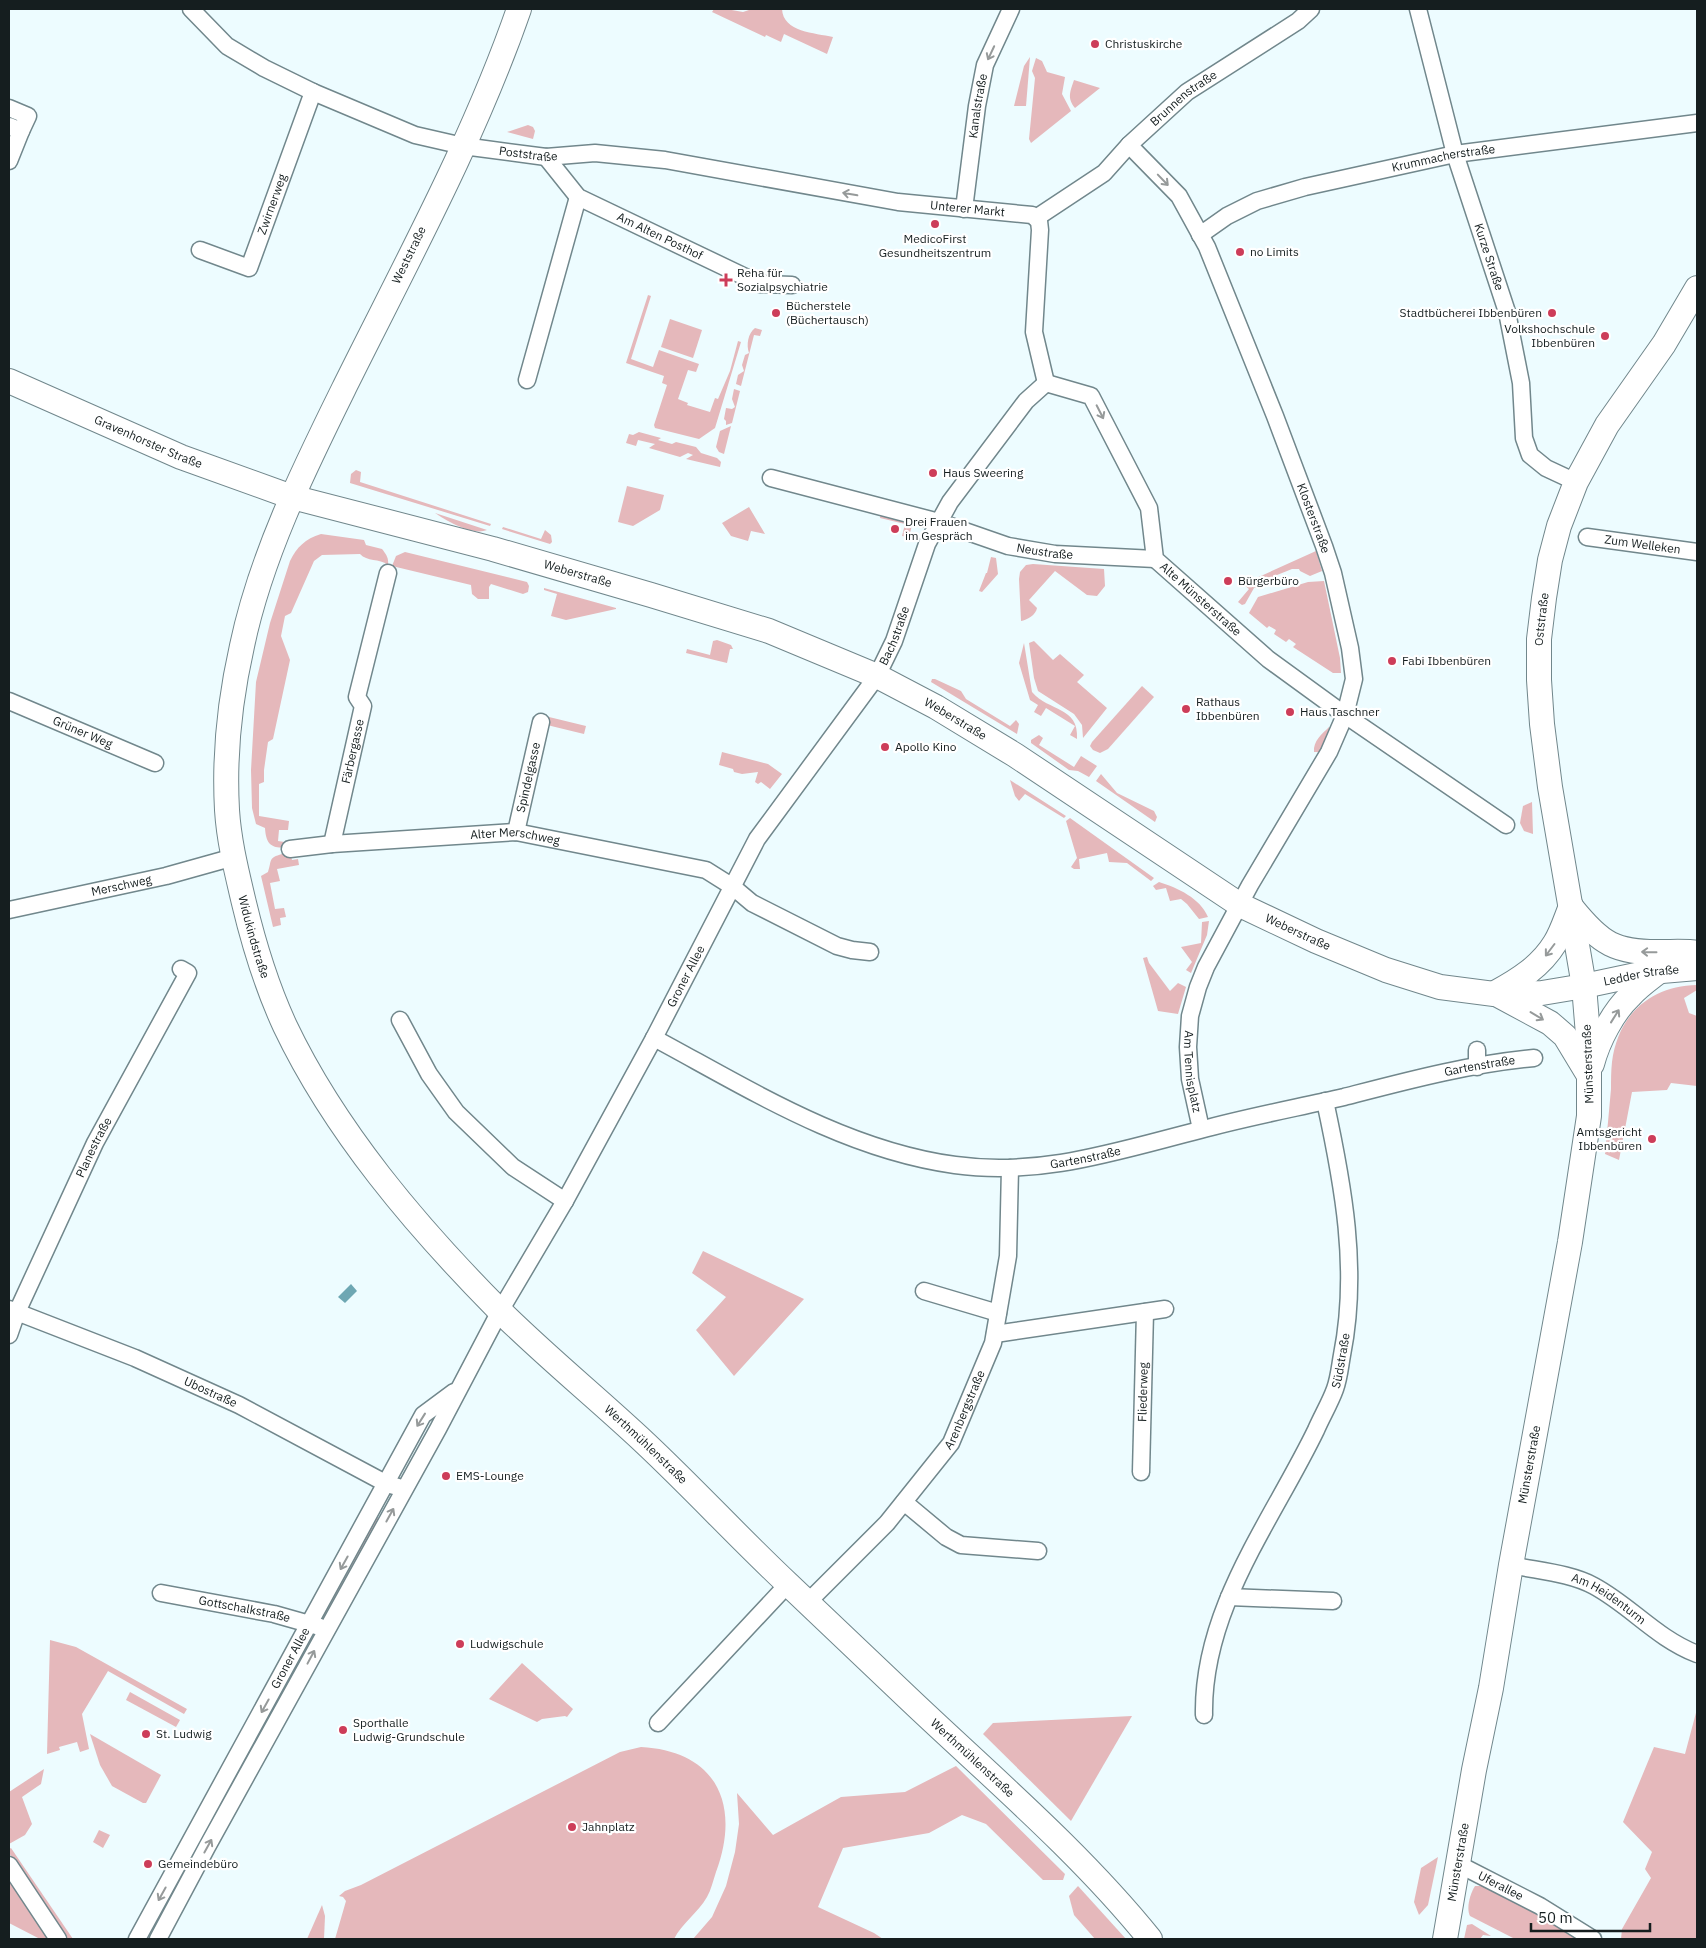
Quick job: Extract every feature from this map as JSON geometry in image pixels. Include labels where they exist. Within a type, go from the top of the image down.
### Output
[{"type":"main road","name":"Weststraße","points":[[292,498],[325,426],[463,146],[489,87],[518,9]]},
{"type":"main road","name":"Oststraße","points":[[1584,986],[1548,768],[1539,680],[1539,638],[1550,560],[1576,482],[1607,425],[1664,344],[1697,288]]},
{"type":"main road","name":"Gravenhorster Straße","points":[[9,381],[181,457],[292,498]]},
{"type":"main road","name":"Weberstraße","points":[[292,498],[493,548],[639,591],[769,631],[877,676],[936,707],[1015,755],[1240,905],[1307,938],[1386,970],[1440,987],[1494,994],[1542,992],[1584,986]]},
{"type":"main road","name":"Widukindstraße","points":[[292,498],[256,589],[240,656],[226,770],[228,817],[234,857],[250,925],[267,981],[284,1024],[307,1068],[348,1134],[391,1190],[500,1311]]},
{"type":"main road","points":[[1571,906],[1589,930],[1608,944],[1630,952],[1697,953]]},
{"type":"main road","points":[[1494,994],[1516,982],[1544,958],[1556,942],[1571,906]]},
{"type":"main road","name":"Ledder Straße","points":[[1584,986],[1658,971],[1697,968]]},
{"type":"main road","points":[[1589,1076],[1595,1052],[1615,1016],[1629,996],[1658,971]]},
{"type":"main road","name":"Münsterstraße","points":[[1445,1939],[1474,1770],[1492,1688],[1511,1565],[1572,1233],[1589,1116],[1589,1076],[1584,986]]},
{"type":"main road","points":[[1494,994],[1550,1024],[1565,1036],[1589,1076]]},
{"type":"main road","name":"Werthmühlenstraße","points":[[500,1311],[647,1445],[788,1584],[1075,1856],[1150,1939]]},
{"type":"street","name":"Poststraße","points":[[191,9],[227,46],[264,68],[314,92],[416,135],[463,146],[546,157],[595,153],[665,160],[898,202]]},
{"type":"street","name":"Kanalstraße","points":[[964,209],[977,106],[985,65],[1011,9]]},
{"type":"street","name":"Brunnenstraße","points":[[1038,224],[1064,198],[1104,173],[1129,144],[1187,92],[1298,21],[1311,9]]},
{"type":"street","name":"Kurze Straße","points":[[1418,9],[1455,154],[1507,312],[1521,381],[1524,438],[1530,455],[1546,468],[1576,482]]},
{"type":"street","name":"Zwirnerweg","points":[[200,250],[248,268],[314,92]]},
{"type":"street","points":[[9,108],[28,116],[15,129],[9,160]]},
{"type":"street","name":"Krummacherstraße","points":[[1200,235],[1227,216],[1257,201],[1305,187],[1455,154],[1697,123]]},
{"type":"street","name":"Klosterstraße","points":[[1129,144],[1180,196],[1229,300],[1275,416],[1333,573],[1350,648],[1354,678],[1345,715],[1329,752],[1274,842],[1240,905]]},
{"type":"street","name":"Am Alten Posthof","points":[[546,157],[578,197],[760,284],[792,285]]},
{"type":"street","points":[[527,380],[578,197]]},
{"type":"street","name":"Unterer Markt","points":[[898,202],[1032,215],[1038,224]]},
{"type":"street","points":[[1038,224],[1034,332],[1046,383]]},
{"type":"street","name":"Alte Münsterstraße","points":[[1046,383],[1091,396],[1149,508],[1155,559],[1268,659],[1345,715],[1506,825]]},
{"type":"street","name":"Bachstraße","points":[[733,887],[757,839],[877,676],[894,641],[927,544],[950,502],[1026,401],[1046,383]]},
{"type":"street","points":[[771,478],[939,522]]},
{"type":"street","name":"Neustraße","points":[[939,522],[1008,546],[1055,554],[1155,559]]},
{"type":"street","name":"Zum Welleken","points":[[1587,537],[1697,552]]},
{"type":"street","name":"Färbergasse","points":[[332,844],[363,706],[357,697],[388,573]]},
{"type":"street","name":"Grüner Weg","points":[[9,701],[156,763]]},
{"type":"street","name":"Spindelgasse","points":[[516,832],[541,722]]},
{"type":"street","name":"Alter Merschweg","points":[[290,849],[332,844],[516,832],[706,870],[733,887]]},
{"type":"street","name":"Merschweg","points":[[9,910],[166,876],[234,857]]},
{"type":"street","points":[[733,887],[752,903],[837,946],[870,952]]},
{"type":"street","name":"Groner Allee","points":[[158,1939],[405,1489],[500,1311],[565,1201],[654,1038],[733,887]]},
{"type":"street","name":"Am Tennisplatz","points":[[1201,1129],[1190,1079],[1188,1047],[1190,1016],[1206,967],[1240,905]]},
{"type":"street","name":"Planestraße","points":[[9,1335],[13,1311],[95,1143],[188,973],[181,969]]},
{"type":"street","points":[[400,1020],[429,1074],[456,1112],[513,1167],[565,1201]]},
{"type":"street","name":"Gartenstraße","points":[[654,1038],[773,1102],[829,1129],[917,1157],[952,1165],[983,1168],[1010,1168],[1073,1162],[1105,1156],[1201,1129],[1325,1100],[1435,1075],[1506,1061],[1534,1058]]},
{"type":"street","points":[[1476,1050],[1478,1067]]},
{"type":"street","name":"Südstraße","points":[[1204,1715],[1204,1690],[1208,1666],[1229,1598],[1254,1542],[1303,1457],[1336,1388],[1348,1326],[1349,1256],[1341,1176],[1325,1100]]},
{"type":"street","name":"Arenbergstraße","points":[[808,1602],[887,1523],[951,1443],[993,1343],[995,1334],[1008,1256],[1010,1168]]},
{"type":"street","points":[[924,1291],[998,1313]]},
{"type":"street","points":[[995,1334],[1165,1309]]},
{"type":"street","name":"Ubostraße","points":[[13,1311],[135,1358],[239,1405],[387,1484],[405,1489]]},
{"type":"street","name":"Fliederweg","points":[[1141,1472],[1145,1312]]},
{"type":"street","name":"Groner Allee","points":[[137,1939],[423,1415],[458,1390]]},
{"type":"street","points":[[904,1502],[946,1537],[962,1545],[1038,1551]]},
{"type":"street","name":"Am Heidenturm","points":[[1511,1565],[1571,1578],[1593,1586],[1652,1630],[1697,1654]]},
{"type":"street","points":[[658,1723],[788,1584]]},
{"type":"street","name":"Gottschalkstraße","points":[[161,1593],[274,1614],[327,1629]]},
{"type":"street","points":[[1229,1598],[1333,1601]]},
{"type":"street","name":"Uferallee","points":[[1458,1864],[1540,1906],[1593,1939]]},
{"type":"street","points":[[9,1865],[58,1939]]},
{"type":"shaded area","points":[[714,9],[743,12],[752,9],[782,9],[788,23],[794,27],[833,37],[827,54],[784,34],[781,42],[766,35],[765,37],[712,12]]},
{"type":"shaded area","points":[[1030,57],[1026,106],[1014,106],[1024,66]]},
{"type":"shaded area","points":[[1036,58],[1042,61],[1047,72],[1065,77],[1062,94],[1071,111],[1031,143],[1029,139],[1035,78],[1032,71]]},
{"type":"shaded area","points":[[1074,80],[1100,88],[1075,108],[1070,95]]},
{"type":"shaded area","points":[[528,125],[533,127],[535,131],[533,139],[507,132]]},
{"type":"shaded area","points":[[648,295],[651,296],[631,359],[653,367],[659,350],[699,364],[696,372],[688,370],[678,399],[688,403],[687,405],[710,412],[715,398],[718,399],[730,371],[738,341],[741,342],[715,428],[699,439],[655,428],[654,425],[667,385],[662,383],[664,376],[626,363]]},
{"type":"shaded area","points":[[670,319],[702,330],[693,358],[661,347]]},
{"type":"shaded area","points":[[755,328],[762,330],[760,336],[754,335],[741,386],[736,384],[738,375],[744,371],[742,365],[745,355],[749,353],[748,339]]},
{"type":"shaded area","points":[[734,389],[740,391],[732,423],[726,425],[724,419],[726,408],[732,409],[735,407],[732,399]]},
{"type":"shaded area","points":[[731,426],[724,454],[719,452],[716,447],[720,431]]},
{"type":"shaded area","points":[[639,432],[661,438],[658,440],[672,444],[676,442],[696,447],[701,453],[717,458],[721,462],[720,467],[686,459],[693,455],[688,453],[680,457],[649,448],[655,444],[638,440],[636,446],[626,443],[629,434],[633,435]]},
{"type":"shaded area","points":[[356,470],[361,472],[360,482],[491,524],[490,526],[350,483],[351,474]]},
{"type":"shaded area","points":[[627,486],[664,495],[660,510],[633,526],[618,522]]},
{"type":"shaded area","points":[[749,507],[765,534],[751,531],[748,541],[731,536],[722,523]]},
{"type":"shaded area","points":[[435,513],[487,530],[474,531],[467,529]]},
{"type":"shaded area","points":[[881,513],[913,521],[909,537],[902,536],[905,524],[880,518]]},
{"type":"shaded area","points":[[503,527],[541,539],[545,530],[551,535],[552,542],[550,544],[502,529]]},
{"type":"shaded area","points":[[321,534],[364,540],[366,545],[382,549],[387,556],[388,565],[381,561],[366,558],[360,554],[322,555],[314,561],[291,613],[285,616],[281,636],[290,660],[273,739],[268,742],[264,782],[259,784],[259,816],[289,821],[288,830],[279,830],[278,841],[291,843],[288,847],[278,847],[268,842],[265,828],[256,824],[252,808],[251,770],[256,682],[270,623],[290,561],[302,544],[310,538]]},
{"type":"shaded area","points":[[1316,551],[1322,571],[1310,576],[1299,569],[1292,569],[1277,575],[1276,579],[1267,583],[1264,581],[1258,584],[1258,587],[1254,588],[1245,604],[1242,605],[1238,602],[1249,589],[1243,584]]},
{"type":"shaded area","points":[[405,552],[527,582],[529,586],[528,592],[523,594],[491,584],[489,587],[489,599],[478,599],[472,594],[471,585],[392,566],[396,556]]},
{"type":"shaded area","points":[[991,557],[996,558],[998,574],[982,592],[979,591],[987,573]]},
{"type":"shaded area","points":[[1026,565],[1104,569],[1105,586],[1097,596],[1087,595],[1055,571],[1029,600],[1037,608],[1035,613],[1021,621],[1020,572]]},
{"type":"shaded area","points":[[1324,581],[1340,658],[1341,673],[1333,673],[1293,647],[1296,644],[1289,639],[1286,642],[1274,634],[1276,630],[1269,626],[1267,628],[1249,613],[1258,597],[1308,582]]},
{"type":"shaded area","points":[[544,588],[616,609],[566,620],[551,616],[557,594],[544,590]]},
{"type":"shaded area","points":[[717,640],[731,645],[733,649],[730,649],[727,663],[686,653],[687,649],[710,655],[713,641]]},
{"type":"shaded area","points":[[1034,641],[1053,660],[1060,654],[1084,675],[1077,682],[1107,708],[1083,738],[1082,725],[1074,714],[1038,691],[1034,678],[1029,643]]},
{"type":"shaded area","points":[[1024,643],[1032,692],[1046,703],[1068,715],[1073,721],[1076,728],[1077,739],[1070,735],[1075,726],[1046,708],[1041,716],[1034,712],[1038,705],[1030,700],[1019,663]]},
{"type":"shaded area","points":[[932,679],[961,691],[966,699],[1010,726],[1016,720],[1019,724],[1017,734],[931,682]]},
{"type":"shaded area","points":[[1142,686],[1154,697],[1108,749],[1100,753],[1093,750],[1090,746],[1092,742]]},
{"type":"shaded area","points":[[549,717],[586,726],[584,734],[547,725]]},
{"type":"shaded area","points":[[1329,727],[1331,730],[1321,752],[1314,752],[1316,741]]},
{"type":"shaded area","points":[[1039,735],[1043,738],[1039,745],[1074,767],[1081,756],[1097,766],[1089,777],[1078,771],[1069,770],[1031,743],[1031,740]]},
{"type":"shaded area","points":[[722,752],[768,764],[782,774],[770,789],[761,782],[758,784],[755,782],[758,772],[742,774],[719,765]]},
{"type":"shaded area","points":[[1101,774],[1117,793],[1154,811],[1157,817],[1155,822],[1096,781]]},
{"type":"shaded area","points":[[1010,780],[1066,816],[1064,818],[1025,794],[1019,801],[1015,796]]},
{"type":"shaded area","points":[[1532,802],[1533,834],[1524,831],[1520,823],[1523,806]]},
{"type":"shaded area","points":[[1070,818],[1154,878],[1151,881],[1127,863],[1109,862],[1107,853],[1079,859],[1080,869],[1071,867],[1077,858],[1066,821]]},
{"type":"shaded area","points":[[282,854],[291,856],[292,860],[298,859],[299,865],[277,869],[280,881],[270,883],[275,909],[284,908],[286,917],[280,918],[281,925],[273,927],[261,876],[268,872],[272,858]]},
{"type":"shaded area","points":[[1159,882],[1174,887],[1194,899],[1200,904],[1208,917],[1199,919],[1181,899],[1170,901],[1166,888],[1156,890],[1153,886]]},
{"type":"shaded area","points":[[1209,921],[1207,935],[1191,973],[1186,970],[1192,962],[1181,947],[1201,943],[1202,922]]},
{"type":"shaded area","points":[[1147,957],[1149,963],[1170,991],[1178,983],[1186,987],[1178,1014],[1158,1011],[1143,958]]},
{"type":"shaded area","points":[[1697,985],[1697,990],[1684,998],[1689,1013],[1697,1016],[1697,1086],[1671,1083],[1667,1090],[1632,1092],[1619,1160],[1605,1154],[1612,1062],[1615,1045],[1621,1030],[1639,1006],[1651,997],[1680,987]]},
{"type":"shaded area","points":[[703,1251],[804,1299],[734,1376],[696,1330],[726,1297],[692,1273]]},
{"type":"shaded area","points":[[377,1517],[382,1522],[329,1616],[320,1619]]},
{"type":"shaded area","points":[[316,1638],[253,1750],[251,1746],[310,1640]]},
{"type":"shaded area","points":[[50,1640],[76,1647],[187,1709],[184,1714],[108,1671],[82,1714],[89,1749],[80,1752],[77,1742],[59,1747],[60,1750],[47,1754]]},
{"type":"shaded area","points":[[522,1663],[573,1709],[567,1717],[542,1719],[537,1722],[489,1699]]},
{"type":"shaded area","points":[[130,1692],[180,1720],[176,1727],[126,1700]]},
{"type":"shaded area","points":[[1697,1709],[1697,1939],[1621,1939],[1622,1929],[1651,1878],[1645,1869],[1652,1852],[1623,1822],[1654,1747],[1685,1754]]},
{"type":"shaded area","points":[[1132,1716],[1071,1821],[983,1734],[993,1723]]},
{"type":"shaded area","points":[[90,1734],[161,1775],[146,1803],[112,1786],[100,1765]]},
{"type":"shaded area","points":[[641,1747],[667,1751],[688,1759],[705,1771],[716,1786],[723,1804],[726,1825],[723,1848],[711,1888],[703,1903],[674,1939],[335,1939],[346,1901],[343,1897],[339,1896],[345,1891],[361,1885],[620,1752]]},
{"type":"shaded area","points":[[956,1766],[1065,1874],[1063,1880],[1043,1880],[986,1824],[962,1815],[929,1833],[843,1848],[818,1907],[883,1939],[693,1939],[712,1917],[726,1886],[735,1852],[739,1824],[737,1793],[773,1835],[841,1797],[905,1792]]},
{"type":"shaded area","points":[[44,1769],[41,1784],[22,1797],[32,1824],[25,1835],[9,1844],[9,1792]]},
{"type":"shaded area","points":[[99,1830],[110,1835],[103,1848],[93,1842]]},
{"type":"shaded area","points":[[11,1848],[73,1939],[67,1939],[9,1853]]},
{"type":"shaded area","points":[[192,1851],[198,1854],[152,1939],[144,1939]]},
{"type":"shaded area","points":[[1438,1857],[1428,1905],[1419,1915],[1414,1902],[1421,1868]]},
{"type":"shaded area","points":[[9,1878],[48,1936],[47,1939],[40,1939],[9,1923]]},
{"type":"shaded area","points":[[1078,1886],[1126,1939],[1095,1939],[1074,1915],[1069,1896]]},
{"type":"shaded area","points":[[1475,1886],[1486,1886],[1580,1939],[1515,1939],[1470,1916],[1468,1909],[1469,1901]]},
{"type":"shaded area","points":[[322,1905],[325,1916],[324,1939],[307,1939]]},
{"type":"shaded area","points":[[1472,1924],[1491,1936],[1483,1935],[1480,1939],[1464,1939],[1467,1925]]},
{"type":"water","points":[[351,1284],[357,1291],[345,1303],[338,1297]]},
{"type":"place","name":"Christuskirche","points":[[1095,44]]},
{"type":"place","name":"MedicoFirst Gesundheitszentrum","points":[[935,224]]},
{"type":"place","name":"no Limits","points":[[1240,252]]},
{"type":"place","name":"Reha für Sozialpsychiatrie","points":[[726,280]]},
{"type":"place","name":"Bücherstele (Büchertausch)","points":[[776,313]]},
{"type":"place","name":"Stadtbücherei Ibbenbüren","points":[[1552,313]]},
{"type":"place","name":"Volkshochschule Ibbenbüren","points":[[1605,336]]},
{"type":"place","name":"Haus Sweering","points":[[933,473]]},
{"type":"place","name":"Drei Frauen im Gespräch","points":[[895,529]]},
{"type":"place","name":"Bürgerbüro","points":[[1228,581]]},
{"type":"place","name":"Fabi Ibbenbüren","points":[[1392,661]]},
{"type":"place","name":"Rathaus Ibbenbüren","points":[[1186,709]]},
{"type":"place","name":"Haus Taschner","points":[[1290,712]]},
{"type":"place","name":"Apollo Kino","points":[[885,747]]},
{"type":"place","name":"Amtsgericht Ibbenbüren","points":[[1652,1139]]},
{"type":"place","name":"EMS-Lounge","points":[[446,1476]]},
{"type":"place","name":"Ludwigschule","points":[[460,1644]]},
{"type":"place","name":"Sporthalle Ludwig-Grundschule","points":[[343,1730]]},
{"type":"place","name":"St. Ludwig","points":[[146,1734]]},
{"type":"place","name":"Jahnplatz","points":[[572,1827]]},
{"type":"place","name":"Gemeindebüro","points":[[148,1864]]}]
